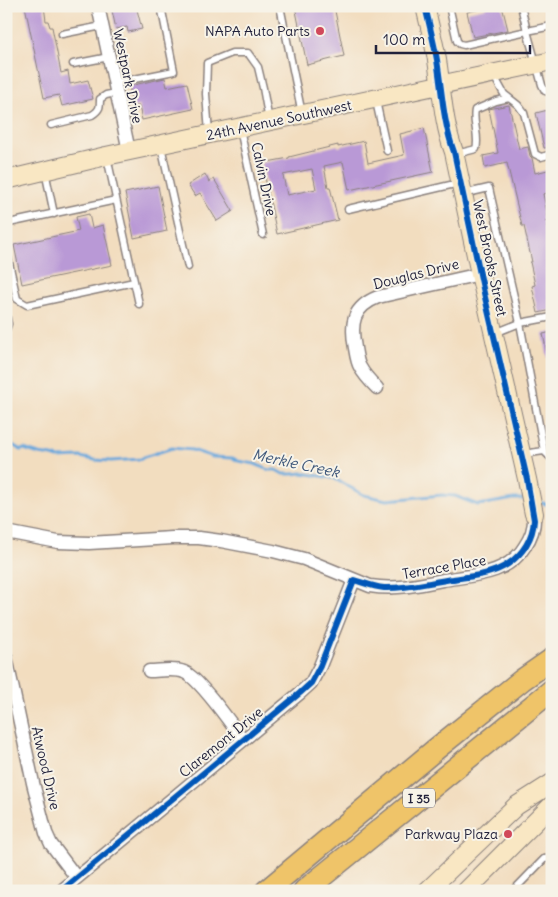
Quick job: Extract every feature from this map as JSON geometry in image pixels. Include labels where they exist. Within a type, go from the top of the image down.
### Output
[{"type":"highway","name":"I 35","points":[[266,891],[436,749],[522,680],[552,659]]},
{"type":"highway","name":"I 35","points":[[308,888],[552,690]]},
{"type":"highway","points":[[525,710],[552,701]]},
{"type":"main road","name":"West Brooks Street","points":[[425,6],[437,59],[448,132],[455,154],[534,514]]},
{"type":"main road","name":"24th Avenue Southwest","points":[[6,180],[106,156],[544,63]]},
{"type":"main road","points":[[427,891],[516,806],[552,783]]},
{"type":"main road","points":[[466,891],[552,805]]},
{"type":"street","name":"Westpark Drive","points":[[98,6],[129,151]]},
{"type":"street","name":"Douglas Drive","points":[[377,388],[359,366],[353,340],[353,323],[356,314],[361,308],[368,301],[378,298],[480,274]]},
{"type":"street","name":"Terrace Place","points":[[6,532],[58,542],[89,543],[172,538],[199,538],[221,541],[304,559],[370,586],[382,588],[406,587],[493,571],[509,564],[522,552],[531,538],[534,514]]},
{"type":"street","name":"Claremont Drive","points":[[61,891],[300,694],[316,674],[354,580]]},
{"type":"street","name":"Atwood Drive","points":[[6,657],[33,783],[46,833],[51,844],[76,877]]},
{"type":"street","points":[[149,671],[177,671],[190,675],[243,740]]},
{"type":"lane","points":[[51,125],[98,111],[100,108],[100,98],[115,88],[174,71],[161,6]]},
{"type":"lane","points":[[280,6],[302,115]]},
{"type":"lane","points":[[449,6],[457,41],[464,46],[552,26]]},
{"type":"lane","points":[[521,6],[527,31],[544,63],[542,85],[545,91],[552,92]]},
{"type":"lane","points":[[62,34],[102,26]]},
{"type":"lane","points":[[210,134],[206,94],[207,63],[232,53],[248,53],[258,68],[269,122]]},
{"type":"lane","points":[[73,64],[109,57]]},
{"type":"lane","points":[[493,74],[504,94],[518,104],[524,113],[535,154],[541,157],[552,154]]},
{"type":"lane","points":[[455,154],[476,149],[475,110],[509,98]]},
{"type":"lane","points":[[375,100],[387,151]]},
{"type":"lane","name":"Calvin Drive","points":[[240,128],[263,235]]},
{"type":"lane","points":[[161,145],[188,267]]},
{"type":"lane","points":[[106,156],[139,304]]},
{"type":"lane","points":[[45,171],[54,214]]},
{"type":"lane","points":[[348,209],[462,188],[489,188],[520,323],[544,451],[552,459]]},
{"type":"lane","points":[[6,226],[8,223],[116,200]]},
{"type":"lane","points":[[6,249],[17,299],[27,304],[134,282]]},
{"type":"lane","points":[[6,314],[8,324],[6,330]]},
{"type":"lane","points":[[494,333],[520,323],[552,316]]},
{"type":"lane","points":[[521,454],[544,451]]},
{"type":"lane","points":[[513,891],[544,859],[552,858]]},
{"type":"building","points":[[25,6],[44,6],[46,21],[52,27],[61,73],[68,71],[70,84],[88,80],[93,99],[62,106],[59,95],[44,98]]},
{"type":"building","points":[[111,6],[123,6],[123,9],[136,6],[142,29],[128,32],[127,27],[116,29]]},
{"type":"building","name":"NAPA Auto Parts","points":[[295,6],[334,6],[344,56],[307,65]]},
{"type":"building","points":[[485,6],[502,6],[508,30],[473,37],[467,12],[486,8]]},
{"type":"building","points":[[165,78],[167,87],[187,83],[193,109],[142,120],[139,106],[133,107],[129,86]]},
{"type":"building","points":[[509,105],[519,149],[528,147],[535,173],[552,169],[552,192],[543,194],[552,248],[552,310],[538,313],[532,286],[535,285],[530,262],[532,262],[507,163],[485,168],[483,156],[498,153],[489,109]]},
{"type":"building","points":[[552,109],[552,147],[544,148],[536,113]]},
{"type":"building","points":[[424,128],[433,172],[349,190],[343,162],[324,166],[338,220],[277,234],[262,163],[338,145],[338,147],[364,141],[368,163],[404,155],[400,134]],"holes":[[[312,169],[316,189],[287,195],[283,175]]]},
{"type":"building","points":[[205,174],[209,182],[214,179],[233,211],[217,221],[200,193],[195,196],[188,185]]},
{"type":"building","points":[[158,186],[167,231],[134,238],[125,193]]},
{"type":"building","points":[[89,214],[92,228],[103,225],[112,265],[22,284],[14,245],[79,231],[76,217]]},
{"type":"building","points":[[552,332],[552,358],[548,358],[543,334]]},
{"type":"waterway","name":"Merkle Creek","points":[[6,441],[21,450],[24,449],[58,458],[80,457],[111,461],[141,459],[172,448],[192,450],[213,457],[233,458],[269,470],[276,470],[283,474],[302,473],[333,478],[364,495],[387,500],[442,495],[455,496],[478,505],[524,499]]},
{"type":"waterway","name":"Merkle Creek","points":[[537,501],[552,506]]},
{"type":"cycle path","points":[[61,891],[311,683],[320,666],[354,580],[376,587],[393,588],[495,571],[508,564],[523,550],[532,533],[534,520],[527,479],[454,152],[447,129],[436,53],[425,6]]},
{"type":"place","name":"NAPA Auto Parts","points":[[320,31]]},
{"type":"place","name":"Parkway Plaza","points":[[508,834]]}]
